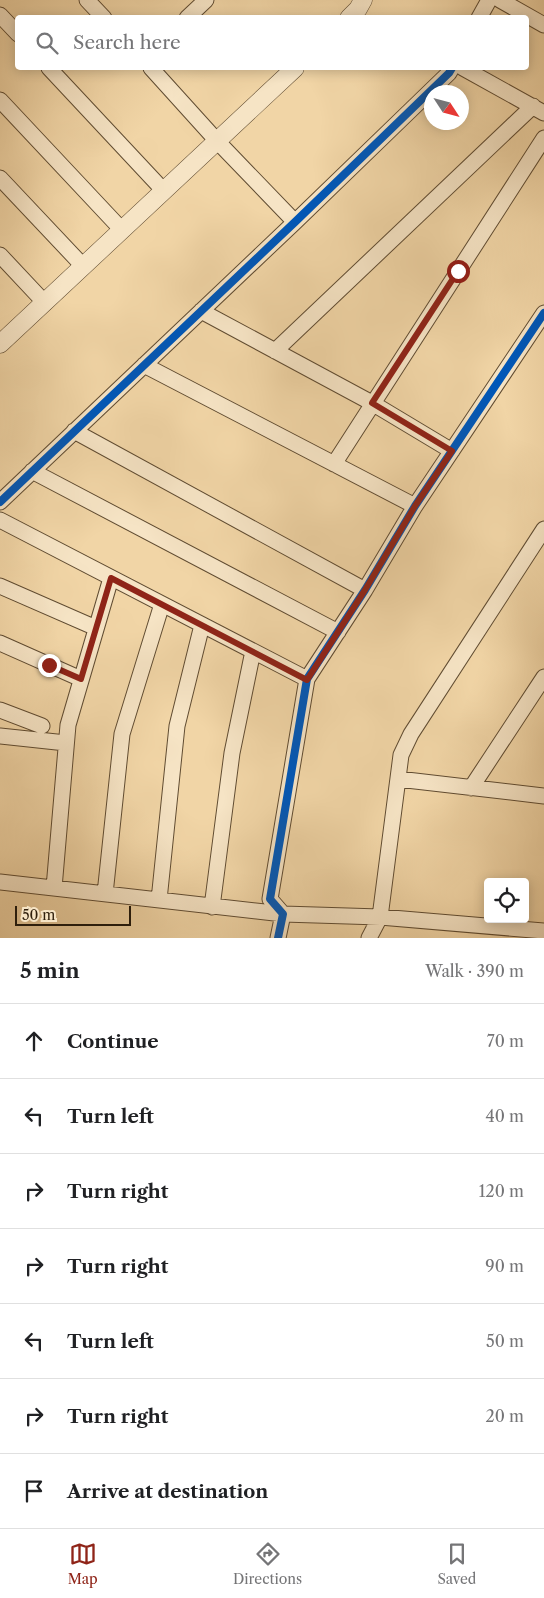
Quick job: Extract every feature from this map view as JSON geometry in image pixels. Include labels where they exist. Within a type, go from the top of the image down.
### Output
[{"type":"street","points":[[87,0],[101,15]]},
{"type":"street","points":[[190,15],[206,0]]},
{"type":"street","points":[[352,15],[363,0]]},
{"type":"street","points":[[482,15],[489,0]]},
{"type":"street","points":[[500,0],[525,15]]},
{"type":"street","points":[[0,15],[15,31]]},
{"type":"street","points":[[529,17],[544,26]]},
{"type":"street","points":[[51,70],[164,190]]},
{"type":"street","points":[[153,70],[217,141],[295,222]]},
{"type":"street","points":[[1,340],[45,302],[293,70]]},
{"type":"street","points":[[0,502],[295,222],[451,70]]},
{"type":"street","points":[[274,351],[539,110],[467,70]]},
{"type":"street","points":[[0,100],[122,230]]},
{"type":"street","points":[[334,464],[544,138]]},
{"type":"street","points":[[0,178],[83,266]]},
{"type":"street","points":[[0,255],[45,302]]},
{"type":"street","points":[[201,311],[372,403],[452,451]]},
{"type":"street","points":[[283,914],[270,899],[307,680],[365,590],[415,506],[542,322]]},
{"type":"street","points":[[144,365],[415,506]]},
{"type":"street","points":[[74,432],[365,590]]},
{"type":"street","points":[[32,472],[338,632]]},
{"type":"street","points":[[0,520],[307,680]]},
{"type":"street","points":[[369,938],[380,917],[401,755],[411,734],[544,529]]},
{"type":"street","points":[[54,888],[68,725],[111,578]]},
{"type":"street","points":[[0,586],[96,628]]},
{"type":"street","points":[[105,894],[122,734],[162,604]]},
{"type":"street","points":[[158,900],[177,726],[202,625]]},
{"type":"street","points":[[0,644],[81,679]]},
{"type":"street","points":[[212,906],[232,754],[253,651]]},
{"type":"street","points":[[471,788],[544,676]]},
{"type":"street","points":[[0,710],[42,726]]},
{"type":"street","points":[[0,736],[66,743]]},
{"type":"street","points":[[398,778],[544,796]]},
{"type":"street","points":[[0,882],[283,914],[380,917],[544,931]]},
{"type":"street","points":[[278,938],[283,914]]},
{"type":"cycle path","points":[[0,502],[295,222],[451,70]]},
{"type":"cycle path","points":[[278,938],[283,914],[270,899],[307,679],[365,590],[415,506],[544,313]]},
{"type":"route","points":[[49,665],[81,679],[111,578],[307,680],[365,590],[415,506],[452,451],[372,403],[458,271]]}]
